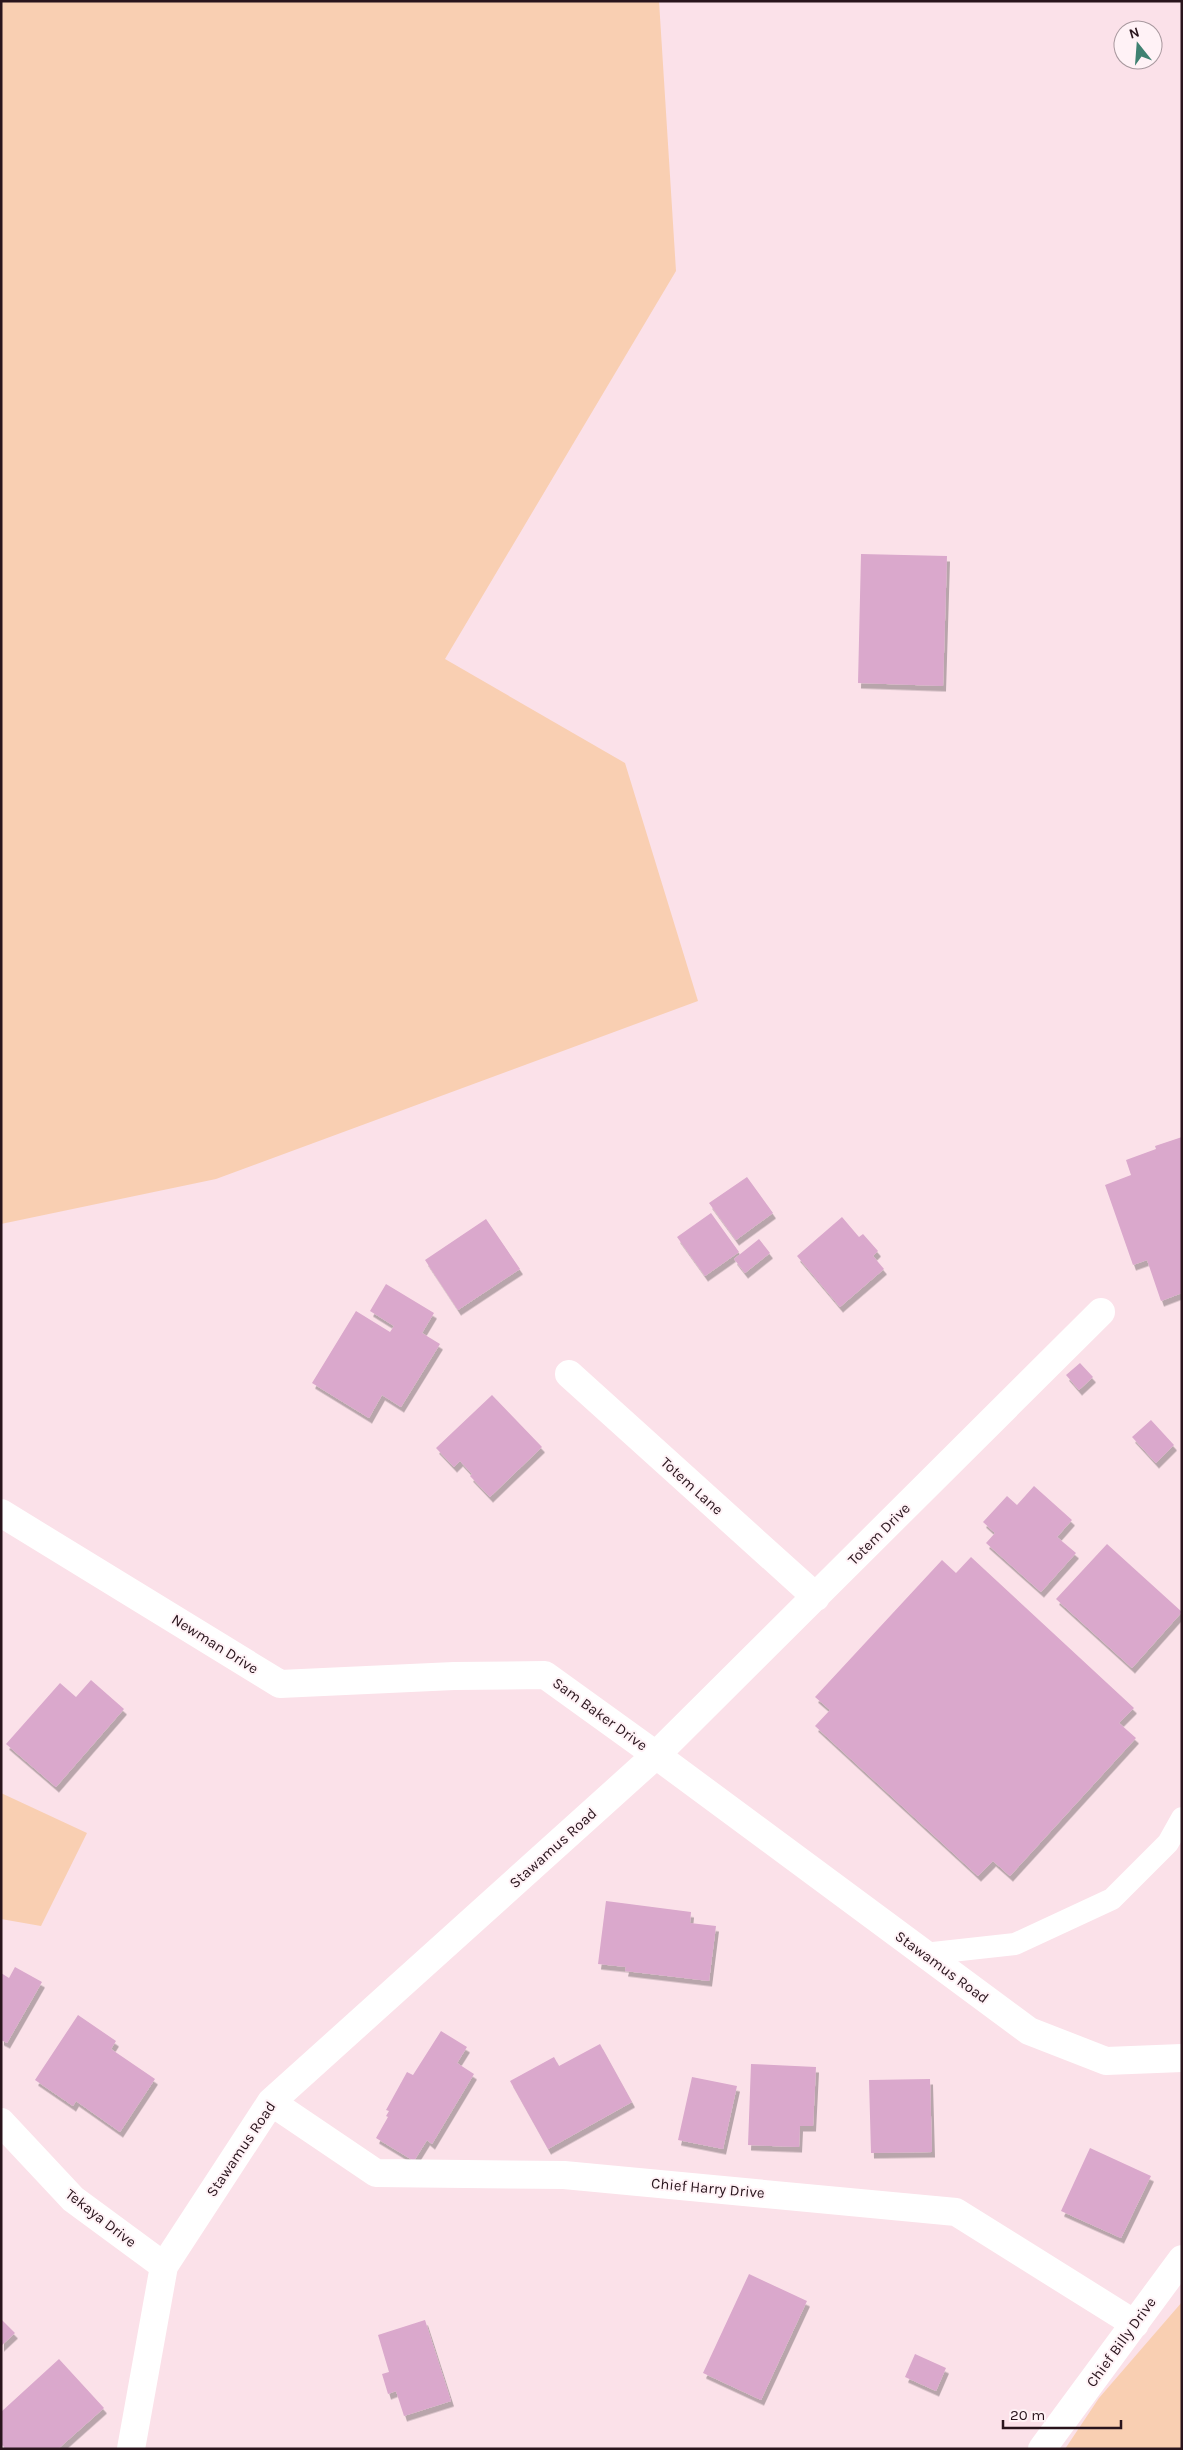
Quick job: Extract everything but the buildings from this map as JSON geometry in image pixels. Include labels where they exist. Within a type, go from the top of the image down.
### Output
[{"type":"street","name":"Totem Drive","points":[[656,1755],[816,1598],[1101,1312]]},
{"type":"street","name":"Totem Lane","points":[[569,1374],[816,1598]]},
{"type":"street","name":"Newman Drive","points":[[1,1512],[280,1684],[454,1676]]},
{"type":"street","name":"Sam Baker Drive","points":[[454,1676],[545,1675],[656,1755]]},
{"type":"street","name":"Stawamus Road","points":[[131,2449],[164,2266],[271,2102],[656,1755],[1028,2031],[1106,2061],[1182,2058]]},
{"type":"street","name":"Chief Harry Drive","points":[[271,2102],[376,2173],[564,2175],[956,2212],[1135,2324]]},
{"type":"street","name":"Tekaya Drive","points":[[1,2122],[73,2199],[164,2266]]},
{"type":"street","name":"Chief Billy Drive","points":[[1042,2449],[1182,2260]]},
{"type":"lane","points":[[924,1954],[1015,1944],[1112,1900],[1168,1843],[1182,1818]]},
{"type":"shaded area","points":[[1,1],[659,1],[676,271],[445,659],[625,763],[698,1001],[216,1179],[1,1224]]},
{"type":"shaded area","points":[[1,1793],[87,1833],[41,1926],[1,1919]]},
{"type":"shaded area","points":[[1182,2302],[1182,2449],[1065,2449],[1099,2398]]}]
